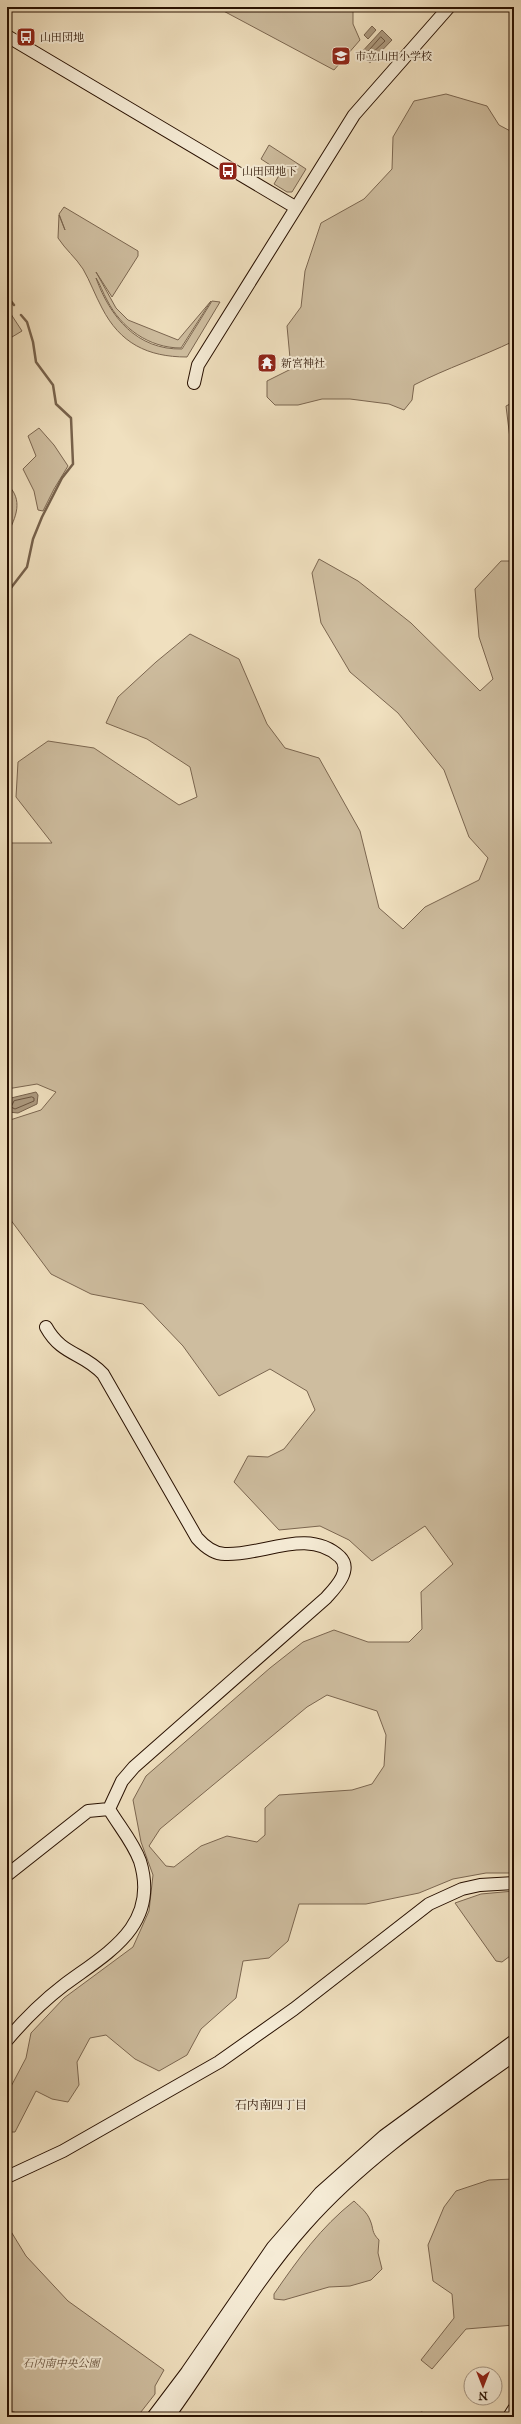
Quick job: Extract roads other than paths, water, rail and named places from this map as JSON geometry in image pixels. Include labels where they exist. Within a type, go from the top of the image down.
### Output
[{"type":"street","points":[[194,383],[198,365],[295,207],[354,115],[449,7]]},
{"type":"street","points":[[7,36],[295,207]]},
{"type":"street","points":[[46,1326],[52,1338],[61,1348],[90,1362],[104,1374],[197,1538],[208,1549],[226,1554],[290,1545],[318,1544],[331,1549],[342,1559],[344,1566],[343,1576],[338,1586],[326,1598],[134,1767],[122,1781],[109,1809]]},
{"type":"street","points":[[7,1875],[88,1811],[109,1809]]},
{"type":"street","points":[[7,2040],[45,2001],[119,1945],[138,1917],[143,1894],[142,1872],[135,1850],[109,1809]]},
{"type":"street","points":[[7,2177],[63,2151],[219,2062],[288,2014],[428,1904],[462,1889],[480,1885],[514,1883]]},
{"type":"street","points":[[153,2417],[187,2372],[273,2247],[320,2193],[384,2136],[514,2041]]},
{"type":"street","points":[[168,2417],[281,2253],[328,2200],[391,2144],[514,2055]]},
{"type":"street","points":[[509,2417],[514,2409]]},
{"type":"water","points":[[372,26],[376,30],[368,39],[364,35]]},
{"type":"water","points":[[382,30],[392,40],[370,63],[360,54]]},
{"type":"water","points":[[36,1092],[38,1095],[37,1104],[18,1113],[8,1112],[11,1098]]},
{"type":"water","points":[[421,2412],[434,2415],[435,2417],[415,2417]]},
{"type":"waterway","points":[[7,296],[14,305]]},
{"type":"waterway","points":[[7,593],[27,567],[33,539],[42,517],[62,478],[73,464],[71,418],[56,404],[53,385],[36,362],[33,342],[27,322],[21,315]]},
{"type":"place","name":"山田団地","points":[[26,37]]},
{"type":"place","name":"市立山田小学校","points":[[341,56]]},
{"type":"place","name":"山田団地下","points":[[228,171]]},
{"type":"place","name":"新宮神社","points":[[267,363]]},
{"type":"district","name":"石内南四丁目","points":[[271,2105]]},
{"type":"park label","name":"石内南中央公園","points":[[61,2363]]}]
